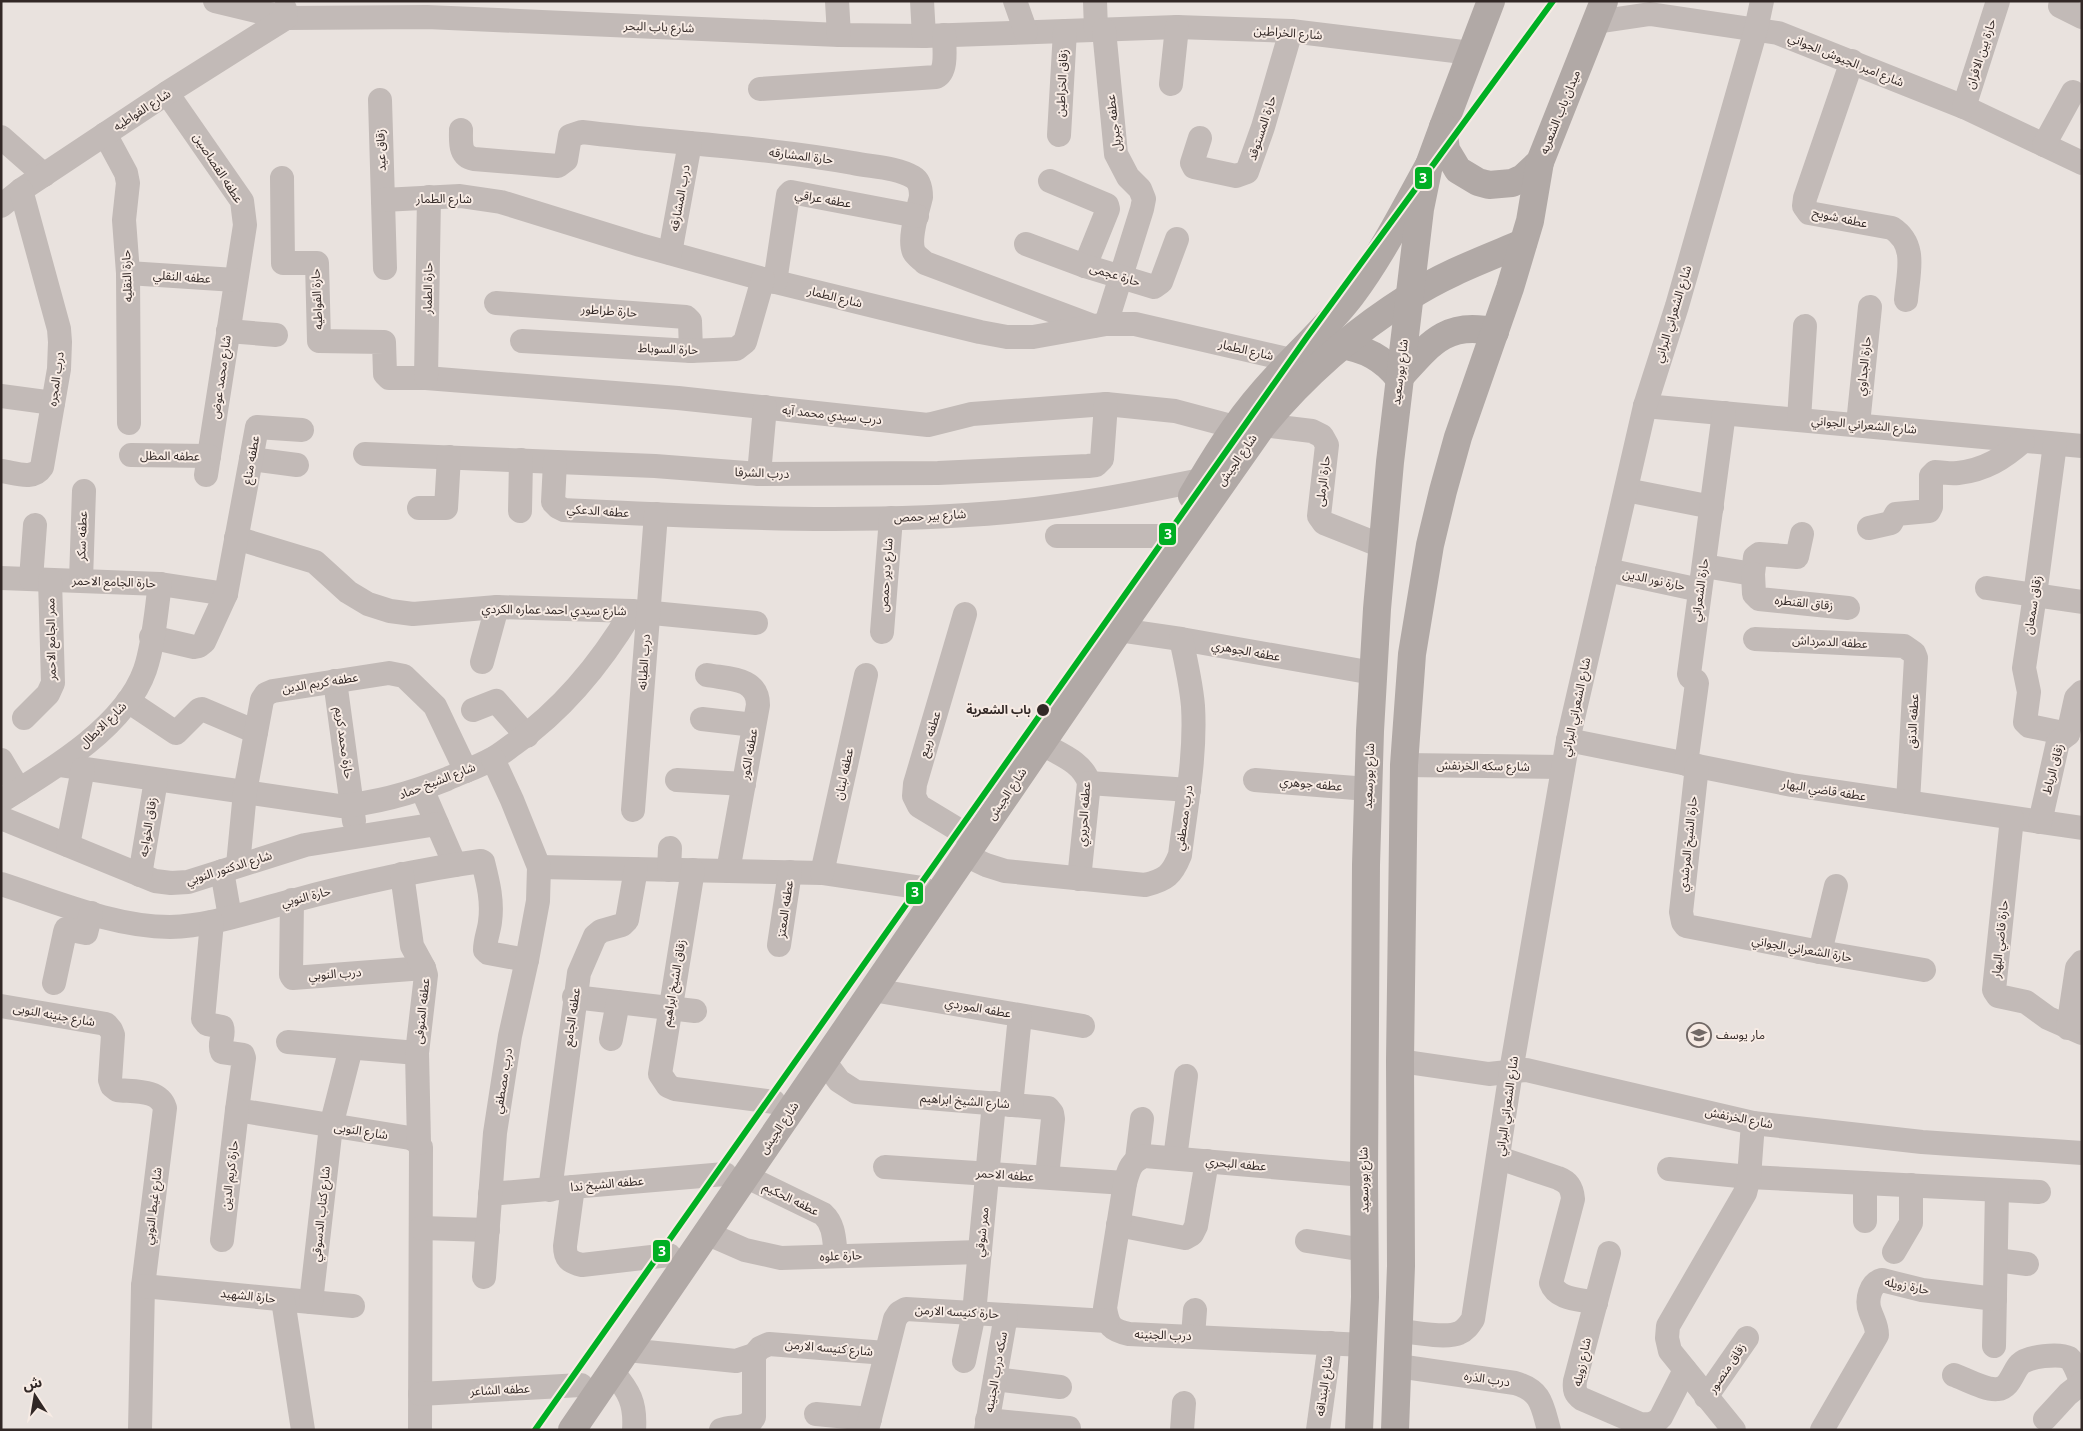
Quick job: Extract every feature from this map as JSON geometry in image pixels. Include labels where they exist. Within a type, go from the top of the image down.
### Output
[{"type":"main road","name":"ميدان باب الشعريه","points":[[1491,1],[1443,127],[1446,150],[1458,170],[1478,182],[1489,185],[1512,183],[1523,178],[1540,162],[1600,12]]},
{"type":"main road","name":"شارع بورسعيد","points":[[1359,1430],[1364,1345],[1368,789],[1373,673],[1382,546],[1399,378],[1420,209],[1428,165],[1443,127]]},
{"type":"main road","points":[[1395,1430],[1400,1331],[1400,1061],[1404,765],[1412,654],[1430,545],[1458,438],[1523,243],[1535,198],[1540,162]]},
{"type":"main road","name":"شارع الجيش","points":[[552,1430],[669,1255],[735,1175],[824,1061],[873,990],[964,843],[1235,427],[1291,360],[1332,319],[1367,274],[1428,165]]},
{"type":"main road","name":"شارع الجيش","points":[[572,1430],[706,1233],[774,1102],[923,888],[964,843],[1042,744],[1119,630],[1263,425],[1289,394],[1340,345],[1409,296],[1439,280],[1523,243]]},
{"type":"main road","points":[[1340,345],[1354,347],[1374,355],[1390,367],[1399,378],[1432,342],[1443,335],[1467,328],[1494,332]]},
{"type":"street","name":"شارع باب البحر","points":[[215,1],[285,10],[431,9],[839,35],[934,36],[1100,30]]},
{"type":"street","points":[[837,1],[839,35]]},
{"type":"street","points":[[760,89],[939,76],[943,69],[922,1]]},
{"type":"street","points":[[1015,1],[1026,32]]},
{"type":"street","name":"عطفه جبريل","points":[[1095,1],[1116,154],[1128,176],[1140,189],[1144,200],[1120,276],[1099,325]]},
{"type":"street","name":"شارع الشعراني البراني","points":[[1400,1331],[1447,1335],[1458,1334],[1467,1328],[1473,1319],[1511,1071],[1568,740],[1645,406],[1676,306],[1756,29],[1762,1]]},
{"type":"street","name":"حارة بين الافران","points":[[1964,107],[1998,1]]},
{"type":"street","points":[[2056,3],[2082,16]]},
{"type":"street","name":"شارع الفواطيه","points":[[1,206],[21,190],[167,93],[285,10]]},
{"type":"street","name":"شارع امير الجيوش الجواني","points":[[1600,12],[1650,14],[1778,33],[1964,107],[2082,163]]},
{"type":"street","points":[[1171,84],[1177,27]]},
{"type":"street","name":"شارع الخراطين","points":[[1100,30],[1177,27],[1291,31],[1471,53]]},
{"type":"street","name":"زقاق الخراطين","points":[[1059,135],[1065,31]]},
{"type":"street","name":"حارة المستوقد","points":[[1200,138],[1192,162],[1194,167],[1236,176],[1247,172],[1263,127],[1291,31]]},
{"type":"street","name":"عطفه شويح","points":[[1852,61],[1805,198],[1804,206],[1809,213],[1892,228],[1902,234],[1908,244],[1909,255],[1906,300]]},
{"type":"street","points":[[2044,145],[2074,92]]},
{"type":"street","name":"عطفه القصاصين","points":[[167,93],[242,201],[245,225],[235,280]]},
{"type":"street","name":"زقاق عيد","points":[[380,100],[385,268]]},
{"type":"street","name":"حارة المشارقه","points":[[461,130],[462,150],[470,159],[555,167],[564,163],[568,140],[578,132],[822,158],[894,171],[912,177],[918,182],[921,190],[912,247],[914,254],[925,263],[1099,325]]},
{"type":"street","name":"حارة النقليه","points":[[105,134],[126,174],[128,182],[124,220],[128,273],[128,423]]},
{"type":"street","points":[[1,138],[44,175]]},
{"type":"street","name":"درب المشارقه","points":[[670,253],[690,143]]},
{"type":"street","name":"حارة الفواطيه","points":[[282,178],[283,262],[317,263],[319,341],[321,343],[381,342],[384,344],[386,377],[426,378]]},
{"type":"street","points":[[1050,181],[1107,205],[1108,209],[1085,266]]},
{"type":"street","name":"درب المجره","points":[[1,471],[32,476],[38,473],[42,467],[61,356],[59,328],[21,190]]},
{"type":"street","name":"عطفه عراقي","points":[[769,281],[788,196],[791,192],[917,216]]},
{"type":"street","name":"شارع الطمار","points":[[383,200],[460,196],[501,202],[769,281],[1007,337],[1033,337],[1099,325],[1135,324],[1291,360]]},
{"type":"street","name":"حارة الطمار","points":[[426,378],[429,197]]},
{"type":"street","name":"حارة عجمى","points":[[1026,244],[1085,266],[1154,286],[1159,284],[1176,239]]},
{"type":"street","name":"عطفه النقلي","points":[[128,273],[235,280]]},
{"type":"street","name":"شارع محمد عوض","points":[[208,466],[235,280]]},
{"type":"street","name":"حارة السوباط","points":[[522,341],[691,351],[736,349],[745,342],[769,281]]},
{"type":"street","name":"حارة طراطور","points":[[496,303],[686,317],[690,321],[691,351]]},
{"type":"street","name":"حارة الجداوي","points":[[1858,424],[1870,307]]},
{"type":"street","points":[[1799,419],[1805,326]]},
{"type":"street","points":[[228,331],[276,335]]},
{"type":"street","name":"درب سيدي محمد آيه","points":[[426,378],[678,398],[928,425],[972,414],[1106,404],[1175,411],[1235,427]]},
{"type":"street","points":[[1,396],[53,403]]},
{"type":"street","name":"درب الشرفا","points":[[365,454],[655,466],[759,474],[938,473],[1088,466],[1096,465],[1102,459],[1106,404]]},
{"type":"street","name":"شارع الشعراني الجواني","points":[[1645,406],[2082,446]]},
{"type":"street","points":[[759,474],[765,407]]},
{"type":"street","name":"حارة الشعراني","points":[[1691,765],[1697,683],[1689,674],[1724,413]]},
{"type":"street","name":"حارة الرملى","points":[[1263,425],[1312,431],[1322,436],[1327,446],[1319,516],[1324,523],[1382,546]]},
{"type":"street","name":"عطفه مناع","points":[[236,538],[257,427],[302,430]]},
{"type":"street","points":[[1869,528],[1892,523],[1897,514],[1929,511],[1931,507],[1931,476],[1935,472],[1956,473],[1984,467],[2009,454],[2023,441]]},
{"type":"street","name":"زقاق سمعان","points":[[2055,444],[2036,595],[2024,668],[2028,692],[2025,722],[2029,726],[2068,734]]},
{"type":"street","name":"عطفه المظل","points":[[131,455],[208,466]]},
{"type":"street","points":[[252,458],[297,465]]},
{"type":"street","points":[[419,508],[446,508],[449,458]]},
{"type":"street","points":[[520,511],[521,460]]},
{"type":"street","name":"عطفه الدعكي","points":[[555,462],[552,494],[553,502],[558,508],[564,510],[656,514]]},
{"type":"street","name":"شارع بير حمص","points":[[656,514],[739,519],[950,516],[1062,505],[1201,480]]},
{"type":"street","points":[[1626,490],[1712,507]]},
{"type":"street","name":"عطفه سكر","points":[[81,580],[84,491]]},
{"type":"street","name":"درب الطبانه","points":[[633,810],[640,612],[656,514]]},
{"type":"street","name":"شارع دير حمص","points":[[882,632],[891,518]]},
{"type":"street","name":"ممر الجامع الاحمر","points":[[24,718],[48,694],[53,683],[35,525]]},
{"type":"street","points":[[1704,566],[1753,574],[1755,557],[1758,554],[1797,557],[1802,534]]},
{"type":"street","points":[[1057,536],[1165,536]]},
{"type":"street","points":[[152,637],[194,647],[204,642],[226,594],[236,538]]},
{"type":"street","name":"شارع سيدي احمد عماره الكردي","points":[[236,538],[315,562],[348,592],[368,604],[390,611],[413,614],[497,607],[640,612],[756,624]]},
{"type":"street","name":"حارة نور الدين","points":[[1607,570],[1700,590]]},
{"type":"street","name":"زقاق القنطره","points":[[1753,574],[1754,594],[1759,598],[1848,608]]},
{"type":"street","name":"حارة الجامع الاحمر","points":[[1,578],[160,584],[226,594]]},
{"type":"street","name":"شارع الابطال","points":[[10,796],[59,765],[111,721],[137,689],[145,669],[160,584]]},
{"type":"street","points":[[1987,588],[2082,602]]},
{"type":"street","points":[[482,662],[497,607]]},
{"type":"street","name":"شارع الشيخ حماد","points":[[59,765],[340,806],[352,806],[388,799],[422,789],[493,759],[526,736],[558,708],[586,679],[640,612]]},
{"type":"street","name":"عطفه ربيع","points":[[964,843],[919,806],[914,796],[915,784],[965,614]]},
{"type":"street","name":"عطفه الجوهري","points":[[1119,630],[1373,673]]},
{"type":"street","name":"درب مصطفي","points":[[964,843],[986,865],[1005,871],[1145,885],[1161,881],[1174,870],[1180,855],[1193,747],[1193,707],[1188,667],[1181,639]]},
{"type":"street","name":"عطفه الدمرداش","points":[[1756,639],[1904,646]]},
{"type":"street","name":"عطفه الدنق","points":[[1904,646],[1914,652],[1916,658],[1908,802]]},
{"type":"street","name":"عطفه كريم الدين","points":[[221,920],[262,700],[266,694],[274,691],[389,673],[404,676],[430,700],[440,713],[466,771]]},
{"type":"street","name":"عطفه الكور","points":[[706,675],[745,682],[753,687],[758,695],[728,871]]},
{"type":"street","name":"عطفه لبنان","points":[[822,873],[866,675]]},
{"type":"street","name":"حارة محمد كريم","points":[[335,681],[356,836]]},
{"type":"street","name":"زقاق الرباط","points":[[2040,822],[2058,742],[2068,734],[2076,698],[2082,692]]},
{"type":"street","points":[[128,701],[176,732],[202,709],[256,732]]},
{"type":"street","points":[[473,710],[496,702],[526,736]]},
{"type":"street","points":[[702,719],[754,725]]},
{"type":"street","name":"عطفه قاضي البهار","points":[[1568,740],[1792,786],[2082,828]]},
{"type":"street","name":"عطفه الحريري","points":[[1042,744],[1080,766],[1086,773],[1089,783],[1079,879]]},
{"type":"street","name":"درب مصطفي","points":[[484,1276],[495,1133],[510,1036],[538,901],[539,867],[493,759]]},
{"type":"street","points":[[1,760],[10,796]]},
{"type":"street","name":"شارع سكه الخرنفش","points":[[1404,765],[1563,767]]},
{"type":"street","name":"حارة الشيخ المرشدي","points":[[1683,922],[1681,912],[1691,765]]},
{"type":"street","points":[[68,845],[83,769]]},
{"type":"street","name":"زقاق الخواجه","points":[[140,875],[156,780]]},
{"type":"street","points":[[677,780],[744,784]]},
{"type":"street","name":"عطفه جوهري","points":[[1255,780],[1368,789]]},
{"type":"street","points":[[1089,783],[1188,790]]},
{"type":"street","points":[[422,789],[455,865]]},
{"type":"street","name":"شارع الدكتور النوبي","points":[[1,818],[155,881],[171,883],[188,882],[305,845],[437,824]]},
{"type":"street","name":"حارة قاضي البهار","points":[[2012,818],[1994,990],[1998,996],[2026,1002],[2048,1018],[2075,1030]]},
{"type":"street","points":[[539,867],[636,869],[670,859],[693,870],[822,873],[923,888]]},
{"type":"street","name":"حارة النوبي","points":[[1,884],[121,921],[169,927],[221,920],[292,900],[402,874],[481,861],[483,862],[490,891],[491,904],[490,922],[485,945],[488,953],[527,960]]},
{"type":"street","name":"عطفه الجامع","points":[[550,1190],[574,997],[584,958],[595,936],[601,931],[622,925],[627,920],[636,869]]},
{"type":"street","name":"زقاق الشيخ ابراهيم","points":[[693,870],[660,1074],[668,1086],[675,1089],[774,1102]]},
{"type":"street","name":"عطفه المعتز","points":[[779,945],[790,872]]},
{"type":"street","name":"عطفه المنوفى","points":[[288,1042],[417,1052],[426,983],[424,968],[412,946],[402,874]]},
{"type":"street","points":[[1820,952],[1836,886]]},
{"type":"street","name":"درب النوبي","points":[[292,900],[291,975],[294,978],[424,968]]},
{"type":"street","points":[[54,983],[65,930],[86,933],[91,912]]},
{"type":"street","points":[[221,920],[203,1019],[207,1024],[222,1027],[222,1052],[243,1055],[238,1110]]},
{"type":"street","name":"حارة الشعراني الجواني","points":[[1683,922],[1692,929],[1924,970]]},
{"type":"street","points":[[2075,1030],[2077,968],[2082,962]]},
{"type":"street","name":"عطفه الموردي","points":[[873,990],[1083,1026]]},
{"type":"street","points":[[574,997],[695,1011]]},
{"type":"street","points":[[611,1039],[618,1002]]},
{"type":"street","name":"شارع جنينه النوبى","points":[[1,1006],[106,1024]]},
{"type":"street","name":"ممر شوقي","points":[[964,1360],[974,1313],[987,1174],[1020,1016]]},
{"type":"street","name":"شارع غيط النوبي","points":[[106,1024],[113,1035],[110,1080],[112,1086],[117,1090],[155,1094],[162,1100],[165,1108],[142,1286],[140,1430]]},
{"type":"street","name":"شارع كتاب الدسوقي","points":[[311,1302],[331,1126],[351,1048]]},
{"type":"street","points":[[417,1052],[418,1143],[421,1147],[420,1430]]},
{"type":"street","name":"شارع الشيخ ابراهيم","points":[[824,1061],[839,1081],[856,1092],[1048,1108],[1052,1113],[1047,1177]]},
{"type":"street","name":"شارع الخرنفش","points":[[1400,1061],[1489,1074],[1511,1071],[1533,1072],[1753,1123],[1922,1142],[2082,1153]]},
{"type":"street","points":[[1175,1158],[1186,1076]]},
{"type":"street","name":"شارع النوبى","points":[[238,1110],[410,1138],[418,1143]]},
{"type":"street","name":"حارة كريم الدين","points":[[222,1240],[238,1110]]},
{"type":"street","points":[[1107,1321],[1105,1308],[1125,1183],[1130,1165],[1137,1159],[1142,1119]]},
{"type":"street","points":[[1734,1430],[1706,1398],[1670,1351],[1667,1338],[1668,1326],[1745,1193],[1749,1177],[1753,1123]]},
{"type":"street","name":"عطفه البحري","points":[[1137,1159],[1145,1156],[1175,1158],[1364,1175]]},
{"type":"street","points":[[1499,1158],[1566,1181],[1572,1189],[1572,1199],[1551,1283],[1553,1289],[1558,1294],[1596,1303]]},
{"type":"street","points":[[1118,1225],[1185,1238],[1192,1234],[1196,1226],[1207,1161]]},
{"type":"street","name":"عطفه الاحمر","points":[[886,1167],[1125,1183]]},
{"type":"street","points":[[1669,1169],[1749,1177],[2039,1192]]},
{"type":"street","name":"عطفه الشيخ ندا","points":[[490,1194],[735,1175]]},
{"type":"street","name":"عطفه الحكيم","points":[[735,1175],[823,1214],[828,1219],[833,1231],[836,1256]]},
{"type":"street","points":[[1865,1183],[1865,1221]]},
{"type":"street","points":[[1894,1252],[1911,1223],[1911,1185]]},
{"type":"street","points":[[573,1188],[565,1246],[565,1256],[572,1263],[582,1265],[669,1255]]},
{"type":"street","points":[[1994,1346],[1997,1190]]},
{"type":"street","points":[[421,1228],[488,1230]]},
{"type":"street","name":"حارة علوه","points":[[706,1233],[745,1250],[781,1258],[980,1252]]},
{"type":"street","points":[[1307,1241],[1365,1250]]},
{"type":"street","name":"شارع زويله","points":[[1609,1253],[1574,1388],[1577,1395],[1582,1400],[1640,1424],[1648,1425],[1656,1422],[1661,1417],[1685,1370]]},
{"type":"street","points":[[1996,1260],[2027,1264]]},
{"type":"street","name":"حارة زويله","points":[[1822,1430],[1877,1335],[1877,1328],[1869,1304],[1872,1287],[1876,1282],[1882,1280],[1922,1290],[1995,1299]]},
{"type":"street","name":"حارة الشهيد","points":[[142,1286],[353,1306]]},
{"type":"street","points":[[283,1300],[303,1430]]},
{"type":"street","name":"حارة كنيسه الارمن","points":[[868,1424],[895,1319],[899,1312],[906,1309],[1107,1321]]},
{"type":"street","points":[[1193,1336],[1195,1310]]},
{"type":"street","name":"سكه درب الجنينه","points":[[987,1425],[1006,1315]]},
{"type":"street","name":"درب الجنينه","points":[[1107,1321],[1116,1331],[1129,1334],[1364,1345]]},
{"type":"street","name":"زقاق منصور","points":[[1706,1398],[1747,1338]]},
{"type":"street","name":"شارع البنداقه","points":[[1318,1430],[1330,1343]]},
{"type":"street","name":"شارع كنيسه الارمن","points":[[620,1361],[736,1361],[754,1355],[760,1348],[769,1344],[886,1353]]},
{"type":"street","points":[[721,1430],[746,1427],[754,1417],[754,1355]]},
{"type":"street","points":[[1954,1375],[1993,1390],[2000,1389],[2005,1386],[2020,1364],[2026,1359],[2063,1356],[2073,1362],[2082,1382],[2045,1419]]},
{"type":"street","points":[[620,1361],[626,1388],[633,1403],[634,1430]]},
{"type":"street","name":"درب الذره","points":[[1398,1366],[1515,1383],[1527,1387],[1537,1395],[1543,1406],[1549,1430]]},
{"type":"street","points":[[995,1379],[1060,1387]]},
{"type":"street","name":"عطفه الشاعر","points":[[420,1394],[581,1385]]},
{"type":"street","points":[[1182,1430],[1184,1403]]},
{"type":"street","points":[[816,1414],[868,1424]]},
{"type":"street","points":[[987,1425],[1069,1428]]},
{"type":"transit line","name":"3","points":[[535,1430],[1307,337],[1553,1]]},
{"type":"place","name":"باب الشعرية","points":[[1043,710]]},
{"type":"place","name":"مار يوسف","points":[[1699,1035]]}]
